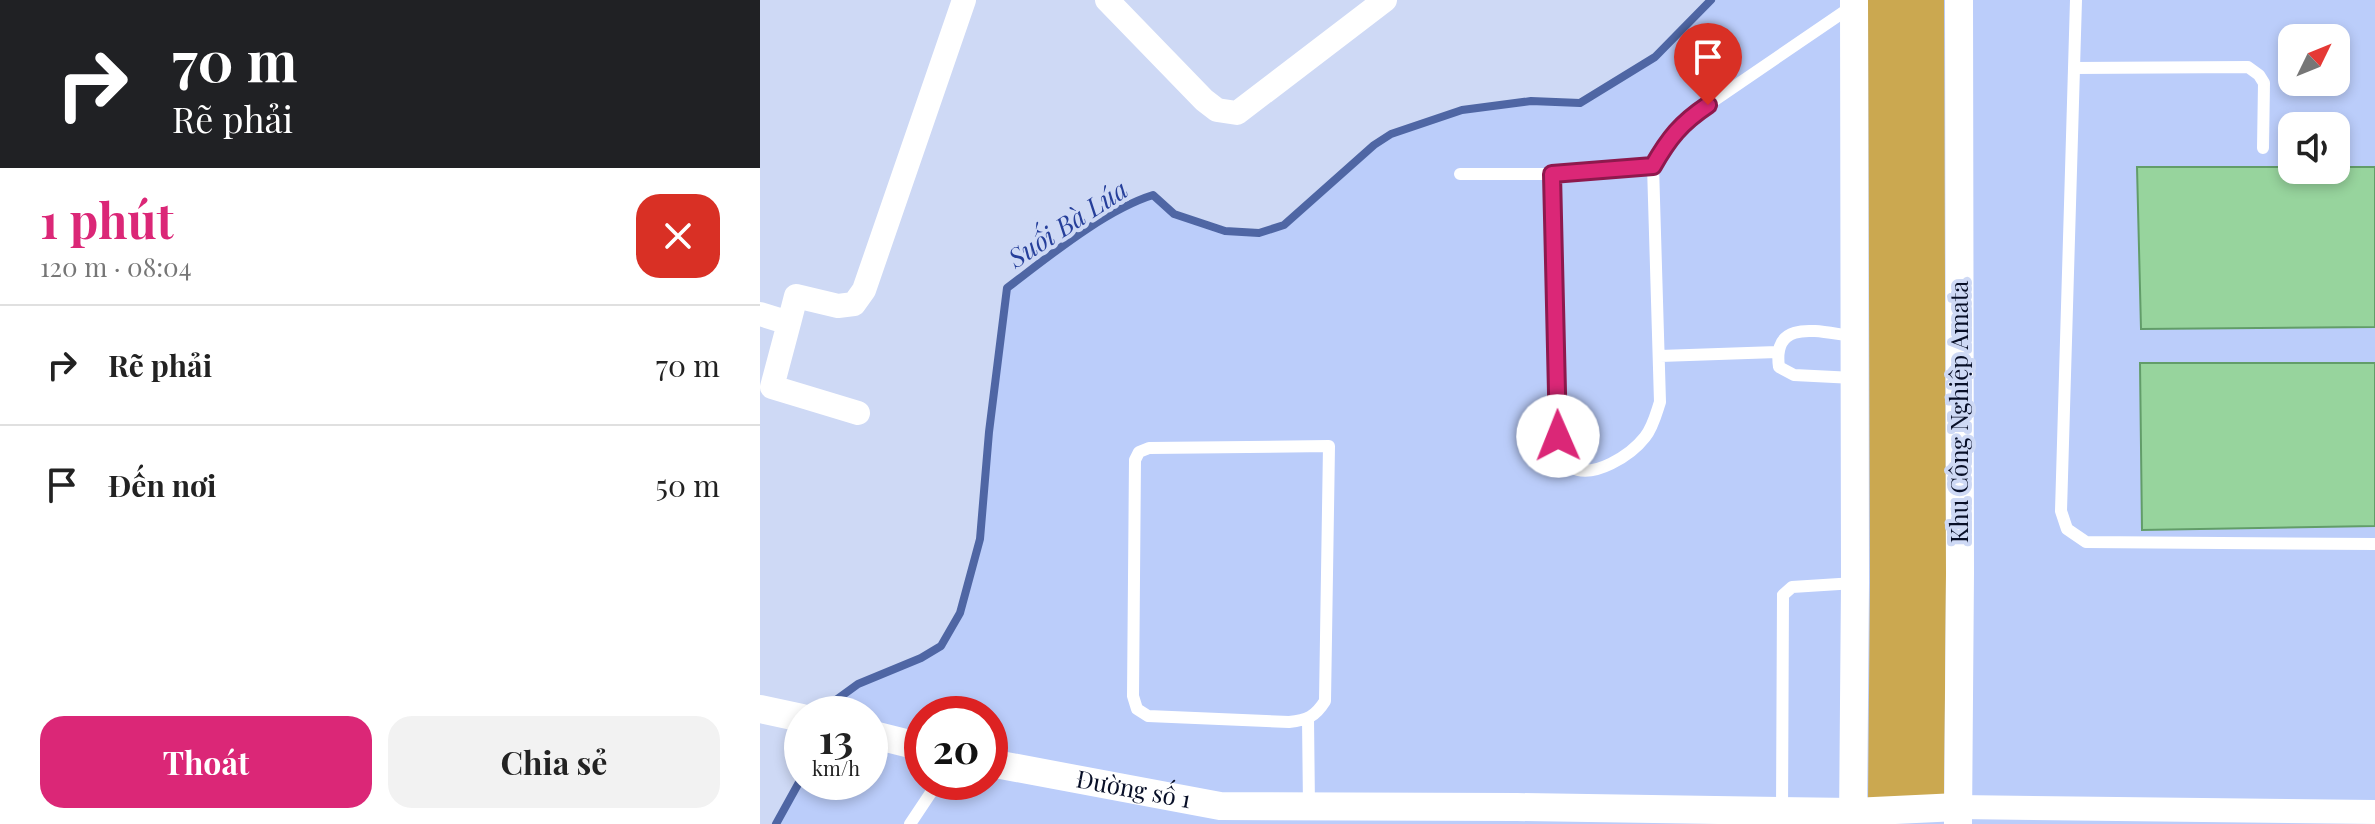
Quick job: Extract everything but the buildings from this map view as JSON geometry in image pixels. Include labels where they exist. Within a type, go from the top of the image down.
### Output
[{"type":"street","points":[[858,413],[772,387],[796,296],[838,306],[854,304],[864,290],[964,0]]},
{"type":"street","points":[[1109,0],[1204,100],[1217,110],[1237,113],[1385,0]]},
{"type":"street","name":"Khu Công Nghiệp Amata","points":[[1958,815],[1959,0]]},
{"type":"street","points":[[1853,818],[1854,2]]},
{"type":"street","points":[[760,314],[789,323]]},
{"type":"street","name":"Đường số 1","points":[[1008,767],[1220,810],[1309,806],[1339,815],[1782,811],[1853,818],[1958,815]]},
{"type":"street","points":[[1958,815],[2375,812]]},
{"type":"lane","points":[[2076,0],[2061,511],[2067,529],[2086,542],[2375,544]]},
{"type":"lane","points":[[1552,174],[1561,458],[1581,470],[1605,467],[1643,440],[1653,425],[1660,402],[1653,166],[1684,121],[1854,2]]},
{"type":"lane","points":[[2074,68],[2248,67],[2264,83],[2263,148]]},
{"type":"lane","points":[[1460,174],[1552,174],[1653,166]]},
{"type":"lane","points":[[1854,336],[1793,332],[1782,340],[1777,352],[1779,367],[1794,375],[1854,378]]},
{"type":"lane","points":[[1660,356],[1777,352]]},
{"type":"lane","points":[[1329,446],[1325,701],[1318,713],[1308,719],[1289,722],[1148,716],[1137,709],[1133,696],[1135,460],[1139,452],[1149,448],[1329,446]]},
{"type":"lane","points":[[1782,811],[1783,595],[1792,587],[1855,583]]},
{"type":"lane","points":[[1308,719],[1309,806]]},
{"type":"lane","points":[[910,824],[926,800]]},
{"type":"shaded area","points":[[1711,0],[2375,0],[2375,824],[776,824],[789,800],[888,800],[888,696],[842,696],[858,684],[921,658],[941,646],[960,613],[980,539],[989,432],[1007,288],[1130,202],[1153,195],[1174,214],[1225,231],[1259,233],[1284,225],[1374,145],[1391,134],[1462,110],[1531,101],[1580,103],[1655,57]]},
{"type":"shaded area","points":[[1868,0],[1944,0],[1946,576],[1944,799],[1868,803],[1870,582]]},
{"type":"waterway","name":"Suối Bà Lúa","points":[[842,696],[858,684],[921,658],[941,646],[960,613],[980,539],[989,432],[1007,288],[1097,223],[1153,195],[1174,214],[1225,231],[1259,233],[1284,225],[1374,145],[1391,134],[1462,110],[1531,101],[1580,103],[1655,57],[1711,0]]},
{"type":"waterway","name":"Suối Bà Lúa","points":[[776,824],[789,800]]},
{"type":"route","points":[[1558,436],[1552,174],[1653,166],[1684,121],[1708,105]]}]
